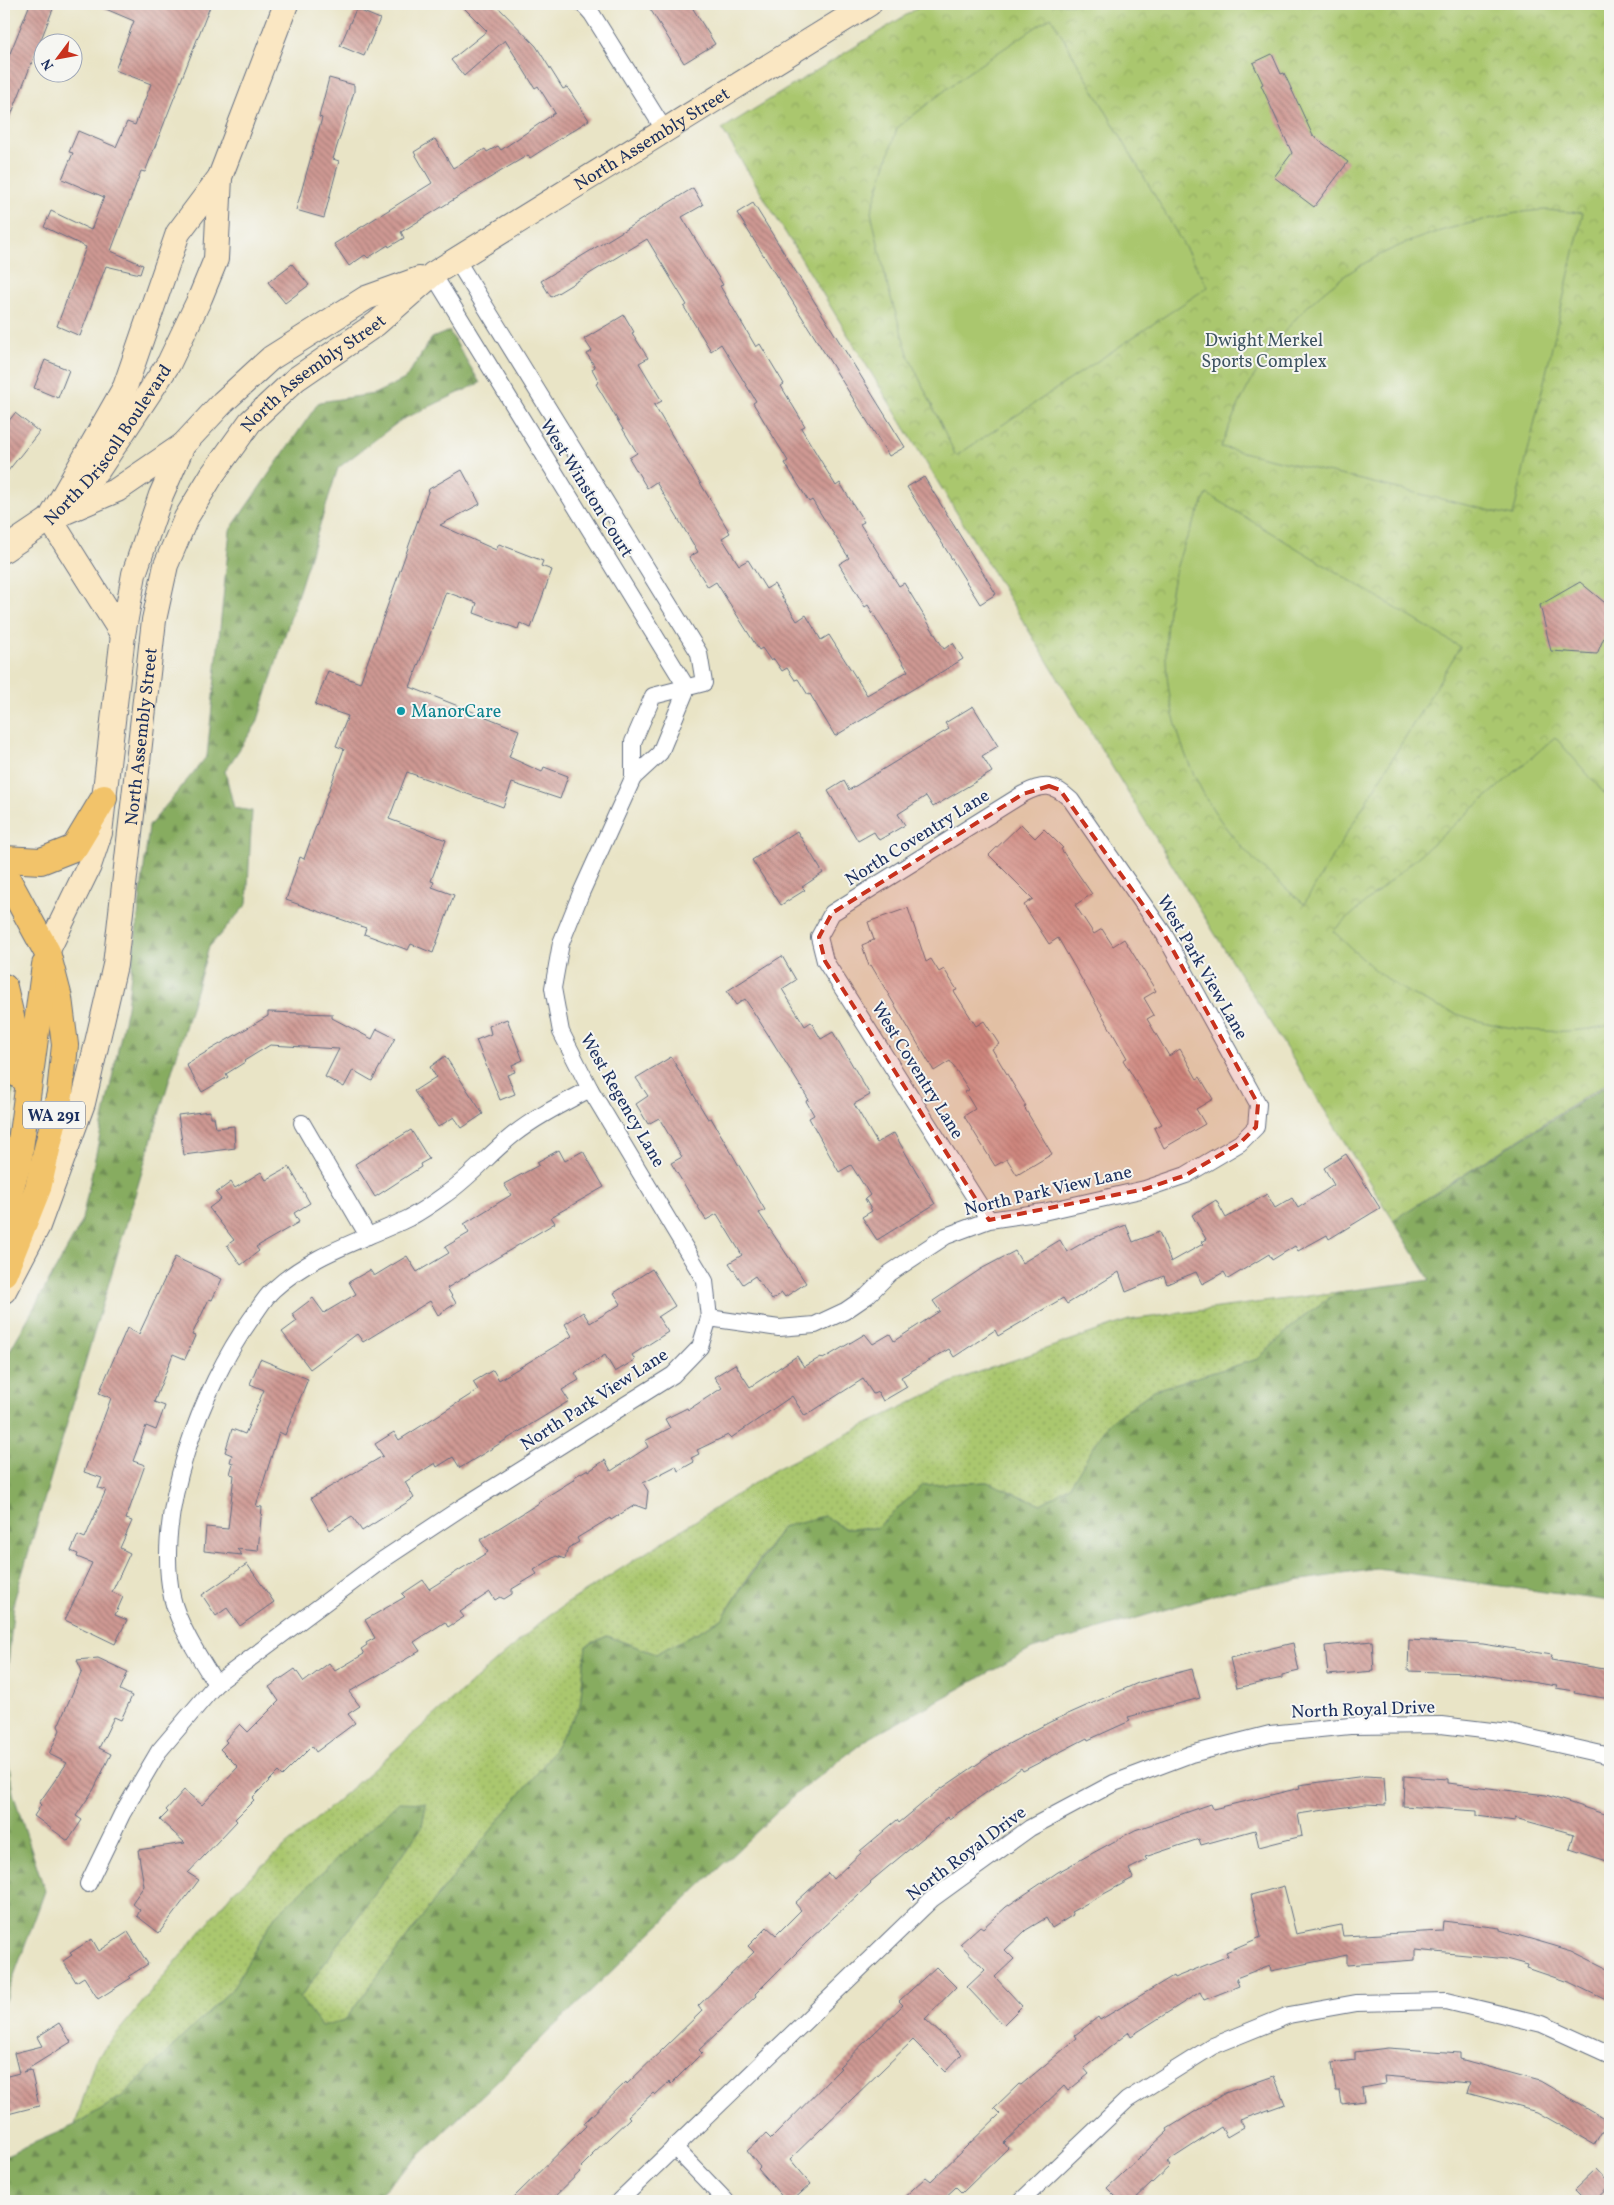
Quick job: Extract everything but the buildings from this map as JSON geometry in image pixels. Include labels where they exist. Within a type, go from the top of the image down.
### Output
[{"type":"main road","name":"North Driscoll Boulevard","points":[[50,519],[125,387],[178,233],[220,178],[286,4]]},
{"type":"main road","name":"North Assembly Street","points":[[4,1291],[38,1226],[84,1103],[113,974],[132,823],[154,620],[166,565],[186,518],[212,475],[250,422],[296,378],[376,324],[432,274],[869,4]]},
{"type":"main road","name":"North Driscoll Boulevard","points":[[50,519],[98,470],[169,362],[200,298],[216,259],[220,178]]},
{"type":"main road","name":"North Assembly Street","points":[[47,952],[89,866],[100,833],[123,635],[134,574],[161,496],[183,445],[223,402],[271,358],[366,298],[432,274]]},
{"type":"main road","points":[[4,550],[50,519],[117,490],[251,400],[296,378]]},
{"type":"main road","points":[[50,519],[123,635]]},
{"type":"main road","points":[[4,858],[41,861],[74,848],[104,798]]},
{"type":"main road","name":"WA 291","points":[[4,873],[47,952],[59,998],[64,1045],[60,1093],[38,1188],[4,1274]]},
{"type":"main road","points":[[25,1112],[47,952]]},
{"type":"main road","name":"WA 291","points":[[4,986],[15,1034],[25,1112],[18,1163],[4,1210]]},
{"type":"street","points":[[583,4],[592,14],[666,131]]},
{"type":"street","name":"West Winston Court","points":[[432,274],[687,688],[704,684],[700,654],[456,259]]},
{"type":"street","name":"West Winston Court","points":[[520,416],[546,406]]},
{"type":"street","name":"West Winston Court","points":[[621,580],[645,566]]},
{"type":"street","points":[[633,778],[634,742],[653,696],[687,688]]},
{"type":"street","points":[[633,778],[660,753],[687,688]]},
{"type":"street","name":"West Regency Lane","points":[[633,778],[581,893],[561,943],[553,988],[561,1032],[590,1089],[705,1281],[709,1318]]},
{"type":"street","name":"North Coventry Lane","points":[[819,937],[832,914],[1023,794],[1035,788],[1050,786]]},
{"type":"street","name":"West Park View Lane","points":[[1050,786],[1060,790],[1071,800],[1164,934],[1258,1104]]},
{"type":"street","name":"West Coventry Lane","points":[[819,937],[825,961],[990,1220]]},
{"type":"street","points":[[216,1684],[192,1646],[172,1598],[167,1548],[176,1491],[193,1434],[214,1381],[241,1333],[272,1290],[312,1260],[410,1218],[445,1195],[478,1168],[512,1135],[543,1114],[590,1089]]},
{"type":"street","name":"North Park View Lane","points":[[88,1884],[122,1814],[159,1751],[216,1684],[378,1563],[464,1506],[673,1375],[700,1347],[709,1318],[779,1328],[814,1325],[845,1311],[860,1301],[890,1273],[946,1236],[990,1220],[1071,1206],[1145,1189],[1186,1175],[1240,1143],[1256,1127],[1258,1104]]},
{"type":"street","points":[[302,1123],[368,1236]]},
{"type":"street","name":"North Royal Drive","points":[[619,2201],[932,1899],[1030,1828],[1114,1783],[1191,1754],[1270,1734],[1350,1726],[1441,1725],[1509,1733],[1610,1756]]},
{"type":"street","points":[[1021,2201],[1127,2100],[1213,2046],[1289,2015],[1356,2002],[1446,2001],[1542,2024],[1610,2055]]},
{"type":"street","points":[[674,2147],[726,2201]]},
{"type":"highlighted area","points":[[1049,786],[1060,790],[1164,934],[1258,1104],[1256,1127],[1240,1143],[1186,1175],[1145,1189],[989,1220],[825,961],[819,937],[832,913],[1023,794]]},
{"type":"green space","name":"Dwight Merkel Sports Complex","points":[[924,4],[1610,4],[1610,1081],[1393,1220],[1177,873],[722,129]]},
{"type":"green space","points":[[1051,17],[1208,287],[956,456],[909,357],[888,288],[871,212],[897,128],[966,74]]},
{"type":"green space","points":[[1545,210],[1583,213],[1513,516],[1221,447],[1240,404],[1261,365],[1285,331],[1313,301],[1345,276],[1381,254],[1422,237],[1496,217]]},
{"type":"green space","points":[[449,331],[480,383],[401,420],[338,468],[257,723],[225,771],[234,808],[252,811],[247,904],[209,947],[14,1601],[4,1709],[4,1361],[81,1224],[127,1007],[149,826],[207,756],[230,530],[319,402],[374,394],[405,379],[432,338]]},
{"type":"green space","points":[[1207,494],[1460,647],[1304,904],[1256,862],[1230,833],[1208,802],[1191,769],[1178,734],[1170,698],[1166,660],[1167,623],[1172,586],[1182,550]]},
{"type":"green space","points":[[1555,737],[1610,800],[1610,1025],[1582,1030],[1553,1031],[1493,1024],[1464,1016],[1435,1006],[1384,977],[1333,931]]},
{"type":"green space","points":[[4,1009],[14,1069],[10,1140],[4,1164]]},
{"type":"green space","points":[[1610,1083],[1610,1601],[1377,1569],[1228,1591],[1032,1649],[866,1740],[797,1793],[372,2201],[4,2201],[4,2156],[75,2125],[121,2097],[232,1989],[275,1916],[399,1802],[426,1803],[422,1827],[300,1998],[321,2026],[345,2020],[437,1897],[546,1762],[580,1706],[586,1646],[607,1636],[656,1654],[722,1619],[782,1527],[824,1516],[846,1529],[877,1528],[923,1485],[987,1482],[1041,1504],[1070,1486],[1108,1423],[1154,1390],[1258,1359],[1302,1317],[1338,1292],[1430,1280],[1393,1220]]},
{"type":"green space","points":[[1338,1292],[1302,1317],[1258,1359],[1154,1390],[1108,1423],[1070,1487],[1041,1504],[987,1482],[923,1485],[877,1528],[846,1529],[824,1516],[782,1527],[722,1619],[656,1654],[607,1636],[586,1646],[580,1706],[546,1762],[437,1897],[345,2020],[321,2026],[300,1998],[422,1827],[426,1804],[275,1916],[232,1989],[121,2097],[75,2125],[95,2060],[233,1892],[549,1615],[776,1469],[959,1379],[1129,1320]]},
{"type":"green space","points":[[4,1730],[13,1793],[45,1891],[4,2003]]},
{"type":"place","name":"ManorCare","points":[[401,711]]}]
